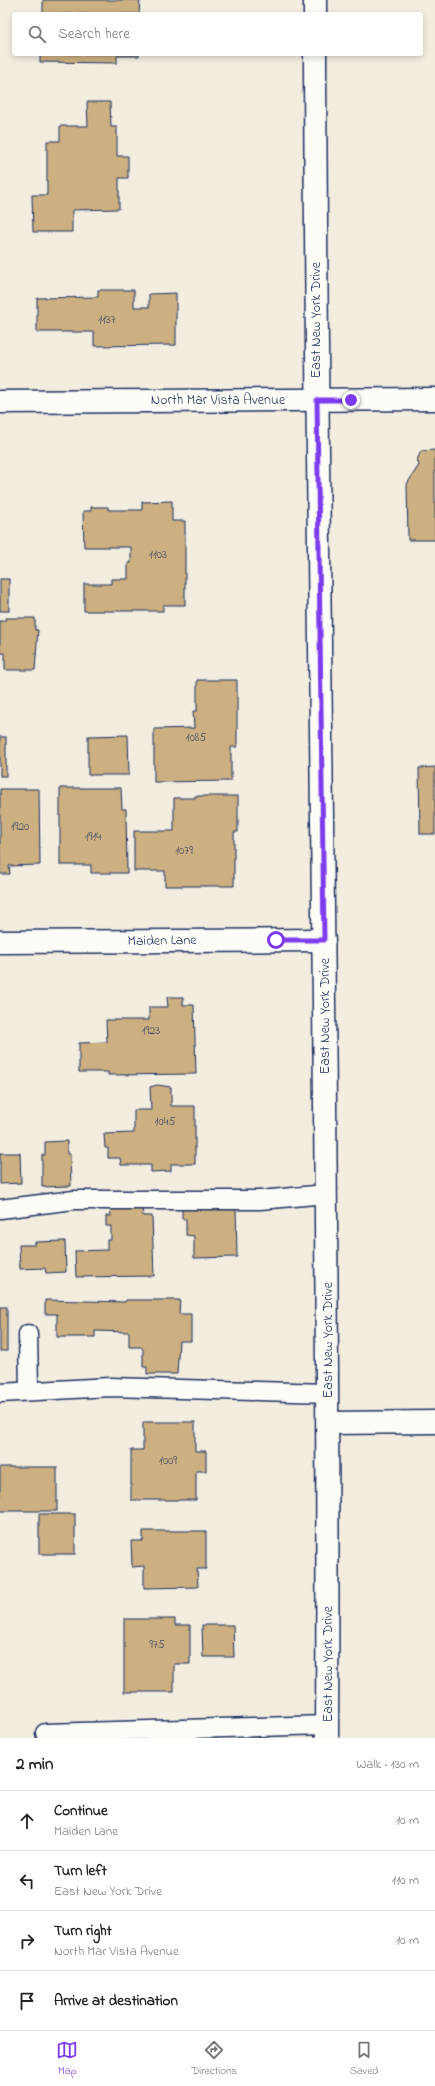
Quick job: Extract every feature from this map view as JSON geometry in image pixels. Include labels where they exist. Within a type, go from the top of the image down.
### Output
[{"type":"street","points":[[315,0],[315,12]]},
{"type":"street","name":"East New York Drive","points":[[316,56],[317,400],[328,1393],[327,1732]]},
{"type":"street","name":"North Mar Vista Avenue","points":[[0,402],[435,399]]},
{"type":"street","name":"Maiden Lane","points":[[0,942],[324,940]]},
{"type":"street","points":[[328,1423],[435,1422]]},
{"type":"lane","points":[[0,1209],[74,1200],[260,1200],[326,1194]]},
{"type":"lane","points":[[28,1334],[29,1391]]},
{"type":"lane","points":[[0,1393],[110,1387],[328,1393]]},
{"type":"lane","points":[[45,1733],[327,1732]]},
{"type":"building","points":[[43,0],[140,0],[139,12],[43,12]]},
{"type":"building","points":[[40,56],[117,56],[117,63],[40,62]]},
{"type":"building","points":[[87,102],[110,102],[111,127],[117,127],[117,156],[128,156],[128,178],[119,178],[119,209],[72,210],[72,232],[33,232],[32,195],[47,195],[47,141],[60,141],[60,126],[88,126]]},
{"type":"building","points":[[98,290],[134,290],[134,307],[149,307],[149,294],[176,293],[176,345],[94,346],[94,332],[37,332],[37,298],[98,297]]},
{"type":"building","points":[[435,450],[435,540],[408,540],[407,484],[419,465],[417,460],[421,451]]},
{"type":"building","points":[[172,501],[172,521],[185,521],[185,605],[163,605],[163,611],[84,611],[84,584],[111,584],[111,579],[128,579],[128,563],[131,563],[131,547],[84,547],[83,511],[91,511],[91,507],[108,507],[108,510],[142,510],[142,502]]},
{"type":"building","points":[[0,579],[9,579],[9,611],[0,611]]},
{"type":"building","points":[[5,618],[35,618],[35,630],[38,630],[35,670],[5,670],[5,653],[0,653],[0,621],[5,621]]},
{"type":"building","points":[[197,680],[237,680],[237,747],[231,747],[231,781],[154,782],[154,729],[194,728],[193,711],[197,711]]},
{"type":"building","points":[[128,735],[129,775],[88,775],[88,736]]},
{"type":"building","points":[[0,737],[6,737],[6,776],[0,776]]},
{"type":"building","points":[[435,767],[435,834],[420,834],[419,768]]},
{"type":"building","points":[[60,788],[121,788],[122,809],[126,809],[127,873],[91,873],[91,865],[60,865]]},
{"type":"building","points":[[0,789],[39,789],[40,865],[9,866],[10,874],[0,874]]},
{"type":"building","points":[[195,796],[238,796],[238,832],[234,832],[234,886],[165,886],[165,871],[134,871],[134,831],[174,831],[174,798],[195,798]]},
{"type":"building","points":[[167,997],[183,997],[183,1005],[194,1005],[196,1074],[108,1075],[108,1072],[79,1072],[79,1043],[107,1042],[106,1020],[149,1020],[149,1007],[168,1007]]},
{"type":"building","points":[[157,1085],[171,1087],[171,1106],[195,1106],[195,1164],[171,1164],[171,1171],[151,1172],[151,1165],[121,1165],[120,1158],[108,1158],[108,1148],[105,1148],[104,1134],[134,1133],[134,1110],[151,1110],[150,1087]]},
{"type":"building","points":[[67,1141],[67,1154],[70,1154],[71,1186],[42,1187],[42,1155],[45,1155],[45,1142]]},
{"type":"building","points":[[0,1153],[20,1153],[21,1183],[0,1184]]},
{"type":"building","points":[[236,1205],[237,1257],[194,1258],[194,1236],[186,1235],[186,1219],[182,1219],[182,1206]]},
{"type":"building","points":[[142,1208],[143,1216],[152,1216],[154,1276],[76,1277],[75,1251],[107,1250],[107,1240],[111,1240],[111,1226],[106,1226],[106,1216],[111,1216],[110,1209]]},
{"type":"building","points":[[65,1241],[66,1272],[46,1273],[45,1268],[20,1269],[19,1245],[35,1245],[35,1242]]},
{"type":"building","points":[[45,1300],[125,1302],[126,1300],[180,1300],[179,1314],[191,1314],[191,1341],[179,1341],[177,1374],[147,1374],[147,1367],[143,1367],[143,1349],[141,1347],[129,1347],[129,1332],[95,1331],[95,1337],[57,1337],[57,1314],[45,1314]]},
{"type":"building","points":[[0,1307],[7,1307],[7,1351],[0,1351]]},
{"type":"building","points":[[143,1422],[195,1422],[195,1451],[206,1451],[206,1471],[196,1471],[196,1500],[131,1500],[131,1450],[143,1450]]},
{"type":"building","points":[[0,1467],[57,1467],[57,1511],[0,1511]]},
{"type":"building","points":[[39,1514],[75,1514],[75,1554],[39,1554]]},
{"type":"building","points":[[143,1531],[206,1531],[206,1569],[197,1569],[198,1587],[144,1588],[144,1566],[132,1567],[131,1541],[143,1541]]},
{"type":"building","points":[[124,1619],[175,1619],[175,1625],[190,1625],[190,1664],[174,1664],[174,1692],[124,1692]]},
{"type":"building","points":[[202,1625],[233,1625],[234,1657],[203,1657]]},
{"type":"route","points":[[276,940],[324,940],[317,400],[351,400]]}]
